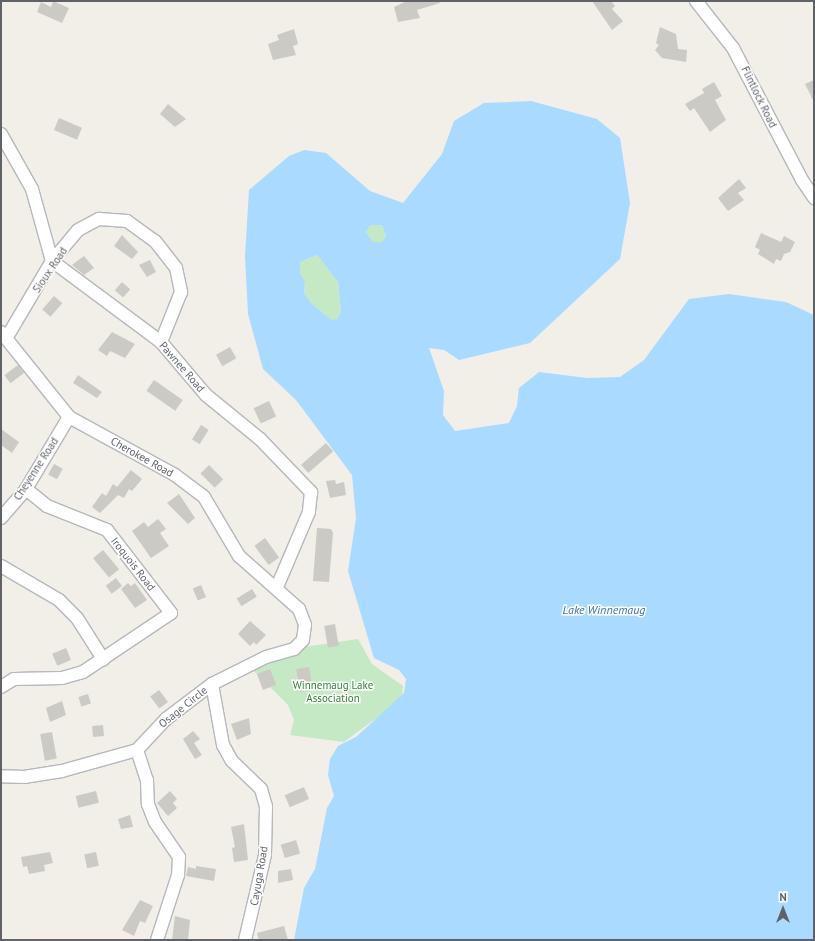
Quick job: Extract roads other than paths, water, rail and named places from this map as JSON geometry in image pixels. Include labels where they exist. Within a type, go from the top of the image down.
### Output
[{"type":"street","name":"Flintlock Road","points":[[696,1],[733,48],[800,176],[814,198]]},
{"type":"street","points":[[1,134],[32,189],[52,261]]},
{"type":"street","name":"Sioux Road","points":[[4,335],[52,261],[78,230],[99,219],[127,221],[150,237],[176,268],[181,292],[161,342]]},
{"type":"street","name":"Pawnee Road","points":[[52,261],[161,342],[206,395],[260,439],[311,492],[309,512],[277,587]]},
{"type":"street","name":"Cherokee Road","points":[[4,335],[69,417],[175,474],[204,497],[239,556],[277,587]]},
{"type":"street","name":"Cheyenne Road","points":[[1,518],[26,489],[69,417]]},
{"type":"street","name":"Iroquois Road","points":[[26,489],[47,506],[107,530],[171,613],[103,659]]},
{"type":"street","points":[[1,566],[59,600],[77,618],[103,659],[83,672],[62,678],[14,679],[1,687]]},
{"type":"street","name":"Osage Circle","points":[[137,750],[166,719],[212,684],[266,656],[294,649],[303,640],[305,625],[299,609],[277,587]]},
{"type":"street","name":"Cayuga Road","points":[[212,684],[223,745],[232,761],[261,789],[266,806],[265,855],[245,940]]},
{"type":"street","points":[[1,776],[25,777],[62,771],[137,750],[147,780],[148,804],[155,822],[178,857],[178,875],[158,940]]},
{"type":"water","name":"Lake Winnemaug","points":[[531,101],[597,119],[620,138],[630,203],[620,259],[530,343],[459,360],[444,350],[429,348],[444,391],[443,415],[455,431],[509,423],[517,406],[519,388],[539,372],[587,378],[620,377],[644,360],[689,299],[729,294],[786,302],[814,315],[814,940],[294,940],[304,888],[315,869],[327,808],[334,796],[328,775],[330,759],[338,746],[356,737],[404,693],[406,679],[399,670],[374,658],[348,571],[356,518],[352,475],[296,400],[263,369],[248,314],[245,256],[249,190],[289,156],[304,150],[326,153],[370,191],[403,203],[442,154],[454,121],[484,103]],"holes":[[[370,225],[382,225],[386,236],[382,242],[373,242],[366,232]],[[317,255],[338,282],[341,311],[338,319],[331,320],[312,304],[304,293],[305,281],[300,273],[300,262]]]},
{"type":"park label","name":"Winnemaug Lake Association","points":[[333,692]]}]
